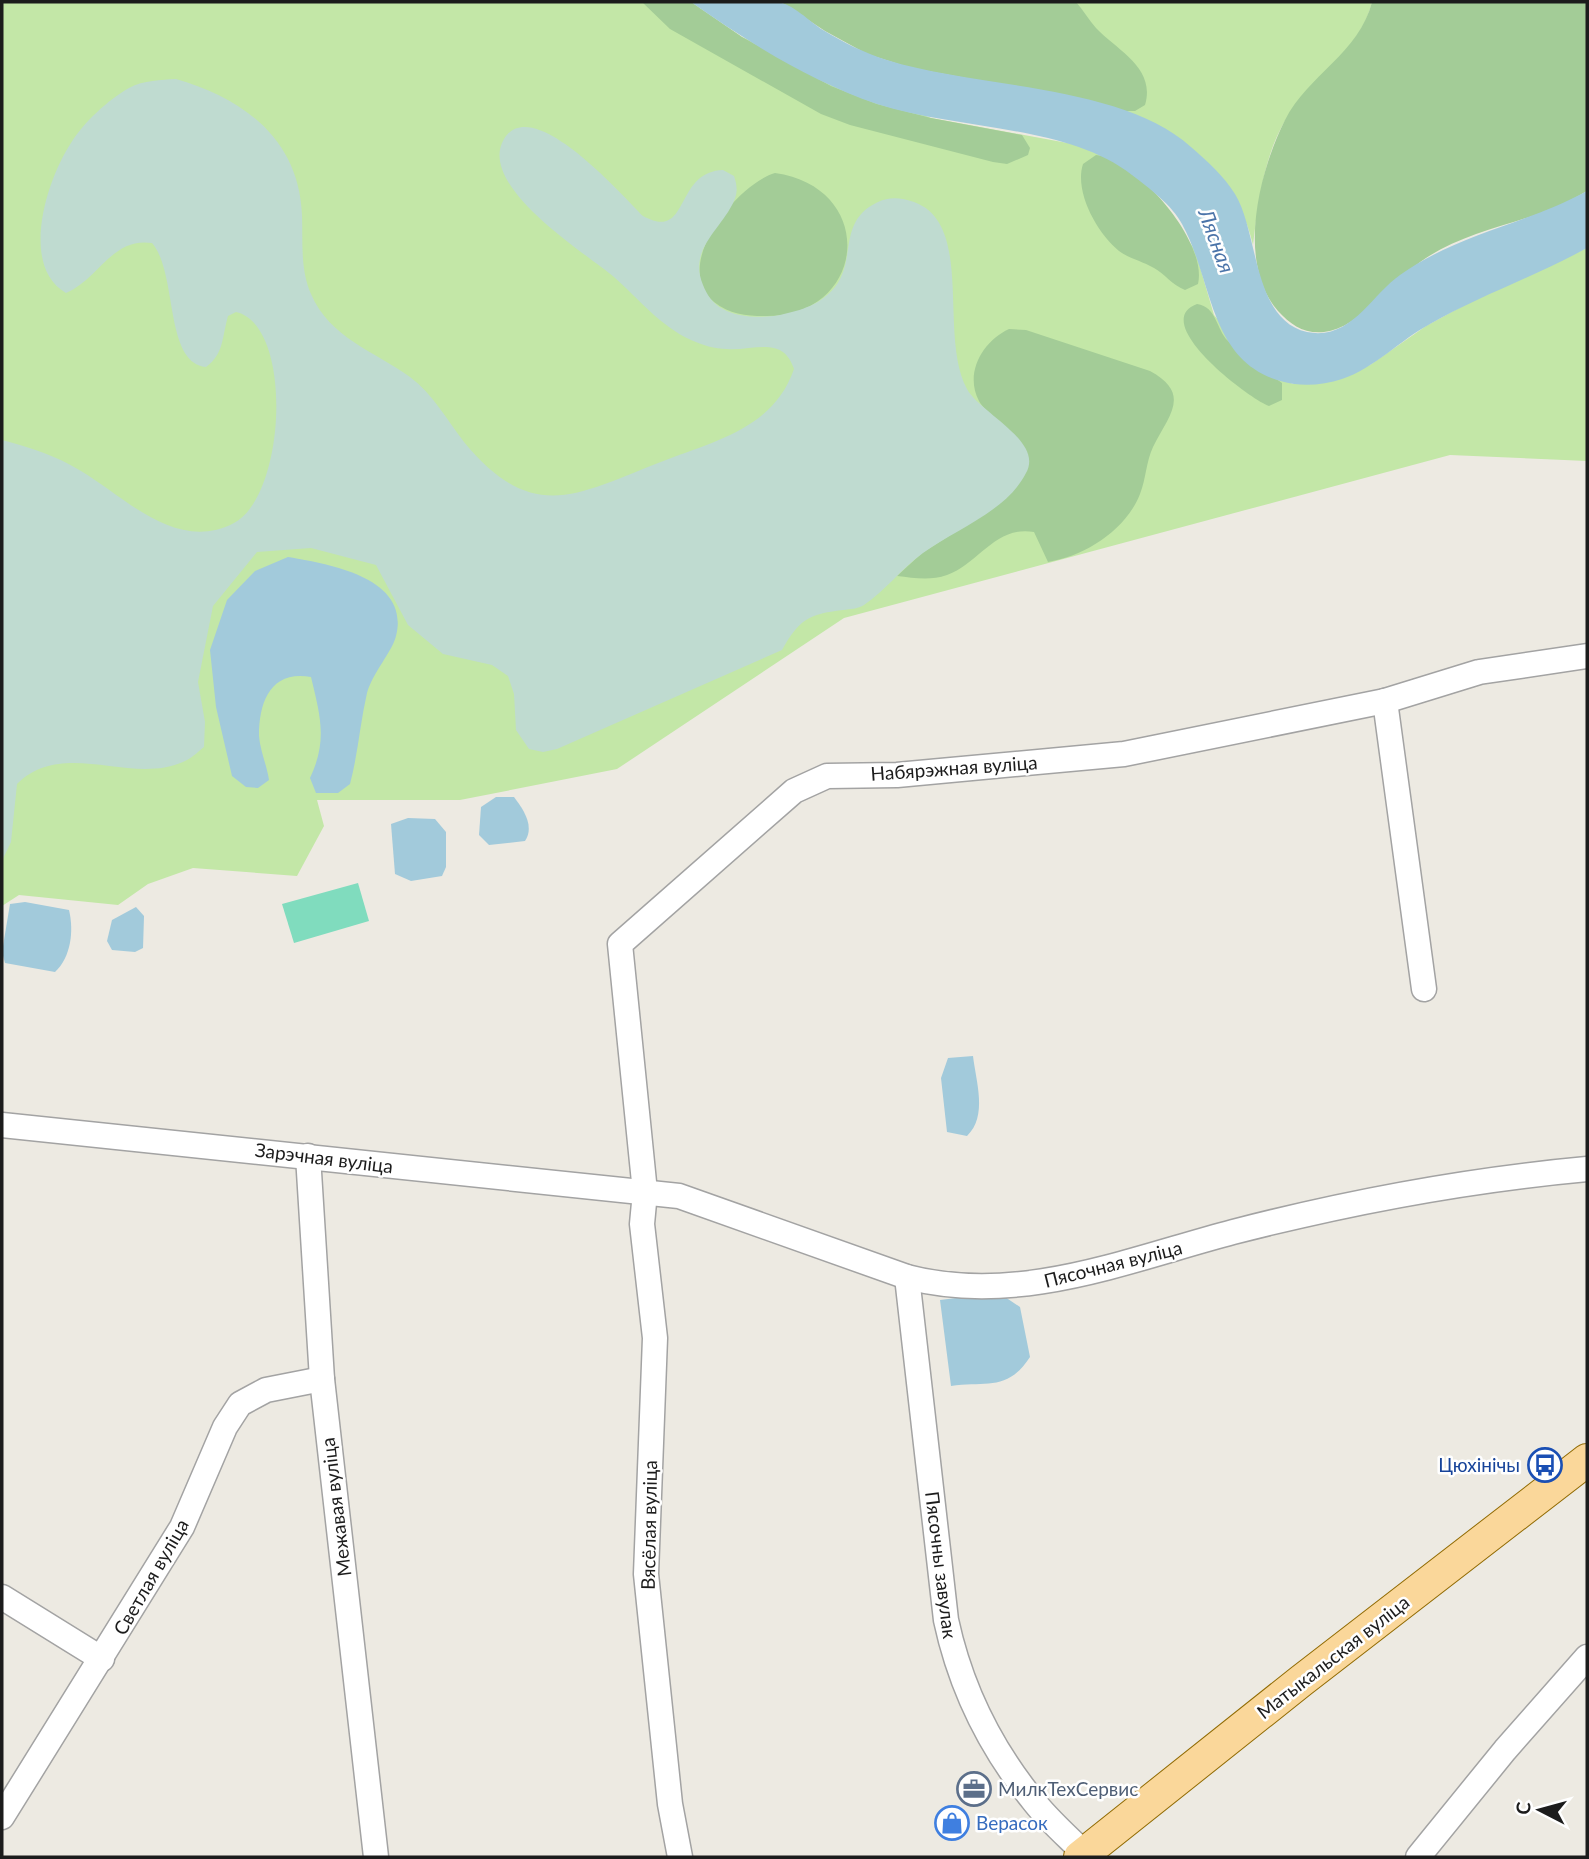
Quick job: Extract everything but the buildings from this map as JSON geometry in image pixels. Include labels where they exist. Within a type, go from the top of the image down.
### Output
[{"type":"main road","name":"Матыкальская вуліца","points":[[1083,1856],[1301,1681],[1587,1460]]},
{"type":"street","name":"Набярэжная вуліца","points":[[645,1192],[620,944],[794,791],[827,776],[897,775],[1124,754],[1385,701],[1479,672],[1587,656]]},
{"type":"street","points":[[1385,701],[1424,989]]},
{"type":"street","name":"Зарэчная вуліца","points":[[2,1125],[645,1192]]},
{"type":"street","name":"Межавая вуліца","points":[[307,1156],[322,1379],[376,1857]]},
{"type":"street","name":"Пясочная вуліца","points":[[645,1192],[679,1196],[907,1277],[939,1285],[1055,1282],[1233,1232],[1389,1196],[1517,1176],[1587,1169]]},
{"type":"street","name":"Вясёлая вуліца","points":[[645,1192],[642,1224],[655,1338],[646,1574],[670,1804],[680,1857]]},
{"type":"street","name":"Пясочны завулак","points":[[907,1277],[946,1620],[955,1660],[987,1732],[1032,1800],[1083,1856]]},
{"type":"street","name":"Светлая вуліца","points":[[2,1816],[182,1527],[225,1427],[240,1404],[265,1390],[322,1379]]},
{"type":"street","points":[[2,1597],[102,1659]]},
{"type":"street","points":[[1418,1857],[1505,1750],[1587,1657]]},
{"type":"green space","points":[[2,2],[691,2],[742,37],[931,118],[1073,144],[1104,156],[1158,197],[1195,250],[1214,315],[1267,376],[1294,384],[1370,365],[1426,326],[1468,303],[1587,248],[1587,461],[1450,455],[844,618],[617,769],[460,800],[317,800],[324,826],[297,876],[193,868],[148,884],[118,905],[19,895],[2,906]]},
{"type":"green space","points":[[642,2],[691,2],[742,37],[831,86],[877,104],[931,118],[1022,135],[1030,148],[1028,155],[1007,164],[993,162],[850,125],[821,114],[670,29]]},
{"type":"green space","points":[[781,2],[1372,2],[1357,35],[1296,104],[1278,133],[1263,180],[1253,245],[1240,207],[1218,175],[1190,148],[1157,125]]},
{"type":"green space","points":[[781,2],[1076,2],[1096,28],[1140,70],[1147,92],[1145,105],[1135,111],[1125,111],[1082,99],[911,68],[867,54]]},
{"type":"green space","points":[[1372,2],[1587,2],[1587,191],[1550,210],[1468,237],[1440,250],[1414,267],[1351,322],[1324,332],[1310,332],[1298,328],[1278,311],[1265,291],[1258,268],[1255,243],[1260,191],[1285,120],[1306,90],[1356,36]]},
{"type":"green space","points":[[176,79],[224,98],[245,111],[264,126],[279,144],[291,165],[299,188],[305,275],[319,309],[341,333],[418,384],[489,469],[513,485],[536,494],[559,495],[582,491],[724,438],[742,429],[773,405],[785,389],[794,369],[789,358],[775,348],[718,348],[700,344],[680,334],[538,217],[519,197],[506,177],[500,157],[504,139],[517,128],[535,128],[555,137],[598,170],[643,216],[658,222],[669,220],[696,182],[707,174],[723,170],[734,176],[737,188],[735,198],[703,250],[699,272],[706,292],[719,307],[743,316],[780,315],[803,309],[823,298],[835,287],[841,276],[857,219],[878,202],[891,198],[905,199],[933,214],[944,233],[950,257],[955,340],[959,366],[967,389],[1019,439],[1029,461],[1026,473],[1007,498],[994,509],[923,553],[864,605],[806,620],[782,650],[557,749],[543,752],[529,749],[516,730],[514,694],[508,676],[492,665],[443,654],[408,625],[376,565],[311,548],[257,552],[213,606],[198,682],[205,722],[204,747],[187,760],[166,767],[144,769],[78,763],[56,764],[36,771],[17,784],[11,842],[2,861],[2,440],[62,461],[153,518],[172,527],[192,531],[213,530],[234,523],[251,507],[264,480],[273,448],[275,377],[267,347],[255,324],[236,312],[228,316],[219,351],[206,367],[193,362],[177,334],[166,274],[152,243],[126,246],[106,260],[78,287],[66,293],[52,280],[44,263],[41,243],[46,199],[53,178],[76,135],[97,112],[129,88],[147,82]]},
{"type":"green space","points":[[1096,155],[1113,160],[1131,171],[1166,205],[1192,246],[1198,266],[1198,284],[1185,290],[1180,288],[1154,268],[1119,251],[1103,234],[1089,211],[1082,187],[1083,164]]},
{"type":"green space","points":[[775,173],[809,184],[832,202],[844,225],[847,251],[840,276],[824,297],[798,311],[764,316],[738,314],[714,302],[702,287],[700,268],[704,248],[727,209],[760,180]]},
{"type":"green space","points":[[1197,304],[1209,309],[1224,336],[1234,347],[1282,383],[1282,400],[1269,406],[1258,400],[1207,359],[1193,342],[1185,326],[1185,313]]},
{"type":"green space","points":[[1009,329],[1026,330],[1150,371],[1170,388],[1174,397],[1173,406],[1153,447],[1140,494],[1134,507],[1114,530],[1090,547],[1062,559],[1048,562],[1034,532],[1021,531],[998,540],[958,570],[947,575],[928,578],[897,576],[922,553],[996,506],[992,418],[979,401],[974,380],[975,369],[984,350],[991,341]]},
{"type":"green space","points":[[358,883],[369,921],[294,943],[282,904]]},
{"type":"water","name":"Лясная","points":[[691,2],[783,3],[838,39],[887,60],[962,77],[1088,99],[1162,126],[1197,152],[1231,187],[1243,211],[1266,293],[1289,324],[1307,332],[1336,330],[1348,323],[1400,275],[1445,249],[1587,191],[1587,248],[1430,324],[1354,374],[1324,383],[1294,384],[1266,376],[1245,362],[1229,343],[1218,321],[1193,248],[1178,217],[1153,191],[1106,158],[1044,137],[908,112],[852,95],[780,59]]},
{"type":"water","points":[[288,557],[324,564],[363,577],[379,587],[391,600],[397,616],[394,642],[367,693],[350,784],[338,793],[316,793],[310,778],[321,739],[311,677],[286,678],[277,683],[265,700],[259,736],[269,780],[258,788],[246,787],[232,776],[216,707],[210,650],[227,600],[255,571]]},
{"type":"water","points":[[496,797],[514,797],[521,807],[529,829],[525,841],[489,845],[479,835],[481,807]]},
{"type":"water","points":[[408,818],[435,819],[446,832],[446,867],[442,876],[411,881],[395,874],[391,824]]},
{"type":"water","points":[[25,902],[69,910],[70,943],[65,959],[55,972],[5,963],[2,952],[10,904]]},
{"type":"water","points":[[136,907],[144,916],[143,948],[135,952],[112,950],[107,941],[112,920]]},
{"type":"water","points":[[973,1056],[979,1098],[977,1119],[967,1136],[947,1132],[941,1078],[948,1058]]},
{"type":"water","points":[[1005,1297],[1020,1307],[1030,1357],[1013,1376],[995,1383],[951,1386],[940,1300]]},
{"type":"place","name":"Цюхінічы","points":[[1545,1465]]},
{"type":"place","name":"МилкТехСервис","points":[[974,1789]]},
{"type":"place","name":"Верасок","points":[[952,1823]]}]
